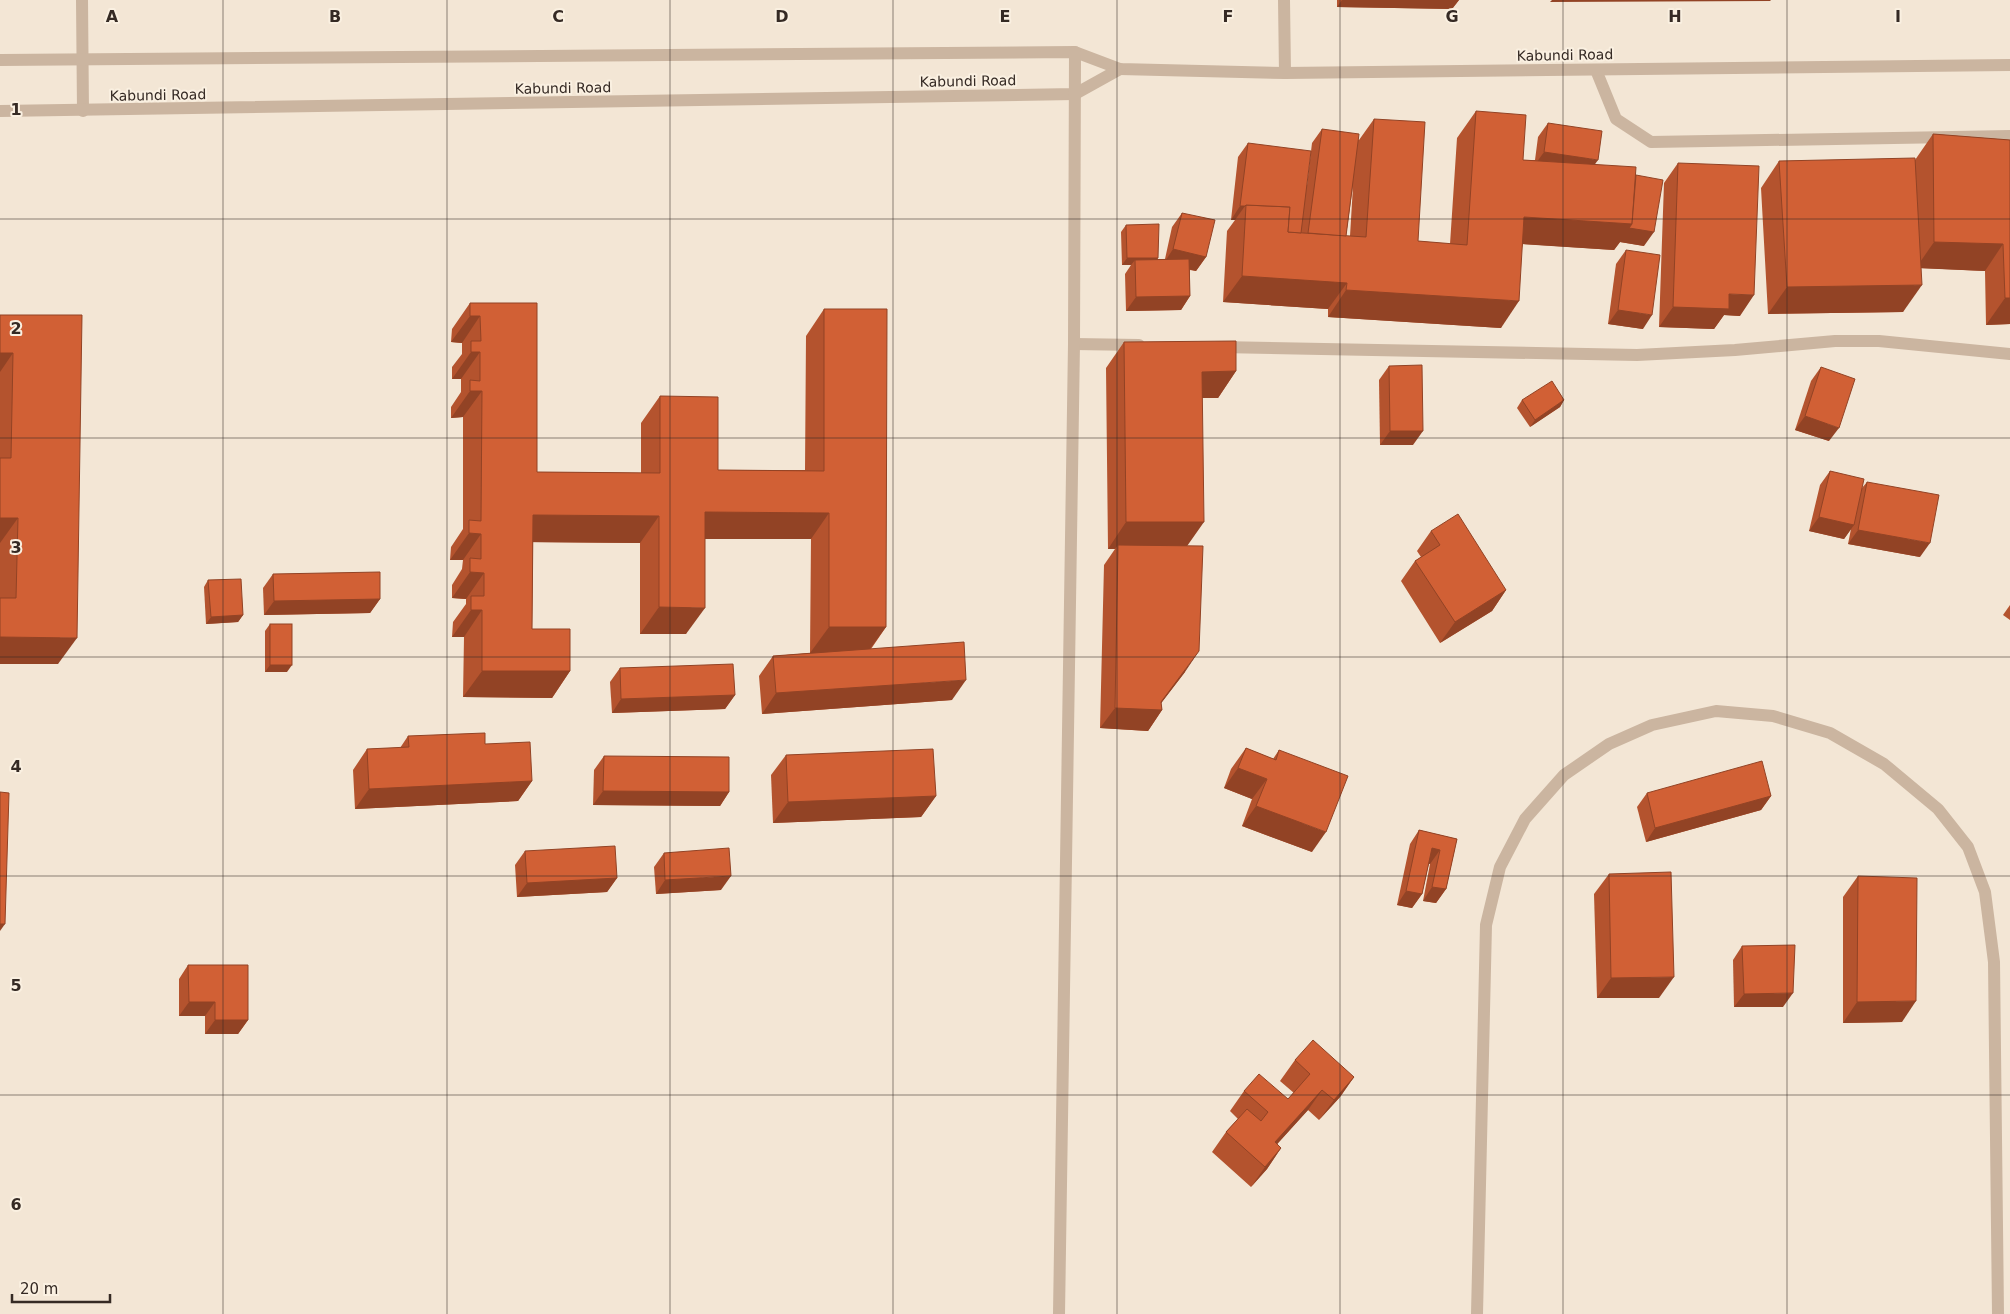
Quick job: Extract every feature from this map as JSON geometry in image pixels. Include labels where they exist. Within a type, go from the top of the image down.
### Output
[{"type":"street","points":[[82,0],[83,111]]},
{"type":"street","points":[[1284,0],[1285,73]]},
{"type":"street","points":[[1059,1314],[1074,344],[1075,52]]},
{"type":"street","name":"Kabundi Road","points":[[0,60],[1075,52],[1120,69],[1285,73],[2010,65]]},
{"type":"street","name":"Kabundi Road","points":[[0,111],[1075,94],[1120,69]]},
{"type":"street","points":[[1596,70],[1616,119],[1650,142],[2010,136]]},
{"type":"street","points":[[1203,346],[1637,355],[1735,350],[1835,341],[1879,341],[2010,354]]},
{"type":"street","points":[[1074,344],[1154,345]]},
{"type":"street","points":[[1477,1314],[1486,925],[1500,868],[1525,819],[1564,775],[1609,744],[1652,726],[1716,711],[1773,716],[1830,733],[1884,764],[1938,809],[1968,847],[1985,892],[1994,962],[1998,1314]]},
{"type":"building","points":[[1476,111],[1526,115],[1523,160],[1636,167],[1632,224],[1524,217],[1519,301],[1346,290],[1347,283],[1242,276],[1246,205],[1290,207],[1288,232],[1366,237],[1374,119],[1425,122],[1418,241],[1467,245]]},
{"type":"building","points":[[1548,123],[1602,131],[1598,160],[1544,152]]},
{"type":"building","points":[[1322,129],[1359,134],[1346,236],[1308,233]]},
{"type":"building","points":[[1933,134],[2010,140],[2010,298],[2005,298],[2003,244],[1934,242]]},
{"type":"building","points":[[1248,143],[1311,151],[1301,233],[1288,232],[1290,207],[1240,206]]},
{"type":"building","points":[[1915,158],[1922,285],[1787,287],[1779,161]]},
{"type":"building","points":[[1678,163],[1759,166],[1754,295],[1729,294],[1729,309],[1673,307]]},
{"type":"building","points":[[1636,175],[1663,180],[1654,232],[1629,228],[1632,224]]},
{"type":"building","points":[[1182,213],[1215,220],[1206,257],[1173,249]]},
{"type":"building","points":[[1159,224],[1158,258],[1127,258],[1126,225]]},
{"type":"building","points":[[1626,250],[1660,255],[1652,315],[1618,310]]},
{"type":"building","points":[[1189,259],[1190,296],[1136,297],[1135,260]]},
{"type":"building","points":[[470,303],[537,303],[537,472],[660,473],[660,396],[718,397],[718,470],[824,471],[824,309],[887,309],[886,627],[829,627],[829,513],[705,512],[705,608],[659,607],[659,516],[533,515],[532,629],[570,629],[570,671],[482,671],[482,610],[471,610],[471,596],[484,596],[484,573],[470,572],[470,558],[481,559],[481,534],[469,533],[469,520],[481,521],[482,391],[470,391],[470,380],[480,381],[480,352],[471,352],[471,341],[481,341],[480,316],[470,316]]},
{"type":"building","points":[[0,315],[82,315],[77,638],[0,637],[0,598],[16,598],[18,518],[0,518],[0,458],[11,458],[13,353],[0,353]]},
{"type":"building","points":[[1236,341],[1236,371],[1202,372],[1204,522],[1126,522],[1124,342]]},
{"type":"building","points":[[1422,365],[1423,431],[1390,431],[1389,366]]},
{"type":"building","points":[[1821,367],[1855,379],[1839,428],[1805,416]]},
{"type":"building","points":[[1552,381],[1564,400],[1535,420],[1522,400]]},
{"type":"building","points":[[1830,471],[1864,479],[1854,525],[1819,517]]},
{"type":"building","points":[[1867,482],[1939,495],[1930,543],[1858,530]]},
{"type":"building","points":[[1458,514],[1506,590],[1455,622],[1415,561],[1440,545],[1431,531]]},
{"type":"building","points":[[1118,545],[1203,546],[1199,651],[1161,702],[1162,710],[1115,708]]},
{"type":"building","points":[[380,572],[380,599],[274,601],[273,574]]},
{"type":"building","points":[[241,579],[243,615],[211,617],[208,580]]},
{"type":"building","points":[[270,624],[292,624],[292,665],[270,665]]},
{"type":"building","points":[[964,642],[966,680],[776,693],[773,656]]},
{"type":"building","points":[[733,664],[735,695],[621,699],[620,668]]},
{"type":"building","points":[[485,733],[485,744],[530,742],[532,781],[369,789],[367,749],[409,747],[408,736]]},
{"type":"building","points":[[1246,748],[1276,760],[1279,750],[1348,776],[1326,832],[1256,806],[1267,779],[1238,768]]},
{"type":"building","points":[[933,749],[936,796],[788,802],[786,755]]},
{"type":"building","points":[[604,756],[729,757],[729,792],[603,791]]},
{"type":"building","points":[[1762,761],[1771,796],[1655,828],[1647,793]]},
{"type":"building","points":[[0,792],[9,793],[5,924],[0,924]]},
{"type":"building","points":[[1419,830],[1457,839],[1446,889],[1432,887],[1440,850],[1432,848],[1422,894],[1406,891]]},
{"type":"building","points":[[615,846],[617,878],[527,883],[525,851]]},
{"type":"building","points":[[729,848],[731,876],[665,880],[664,853]]},
{"type":"building","points":[[1671,872],[1674,977],[1611,978],[1609,874]]},
{"type":"building","points":[[1858,876],[1917,878],[1916,1001],[1857,1002]]},
{"type":"building","points":[[1795,945],[1793,993],[1744,994],[1742,946]]},
{"type":"building","points":[[188,965],[248,965],[248,1020],[215,1020],[215,1002],[189,1002]]},
{"type":"building","points":[[1313,1040],[1354,1077],[1334,1100],[1322,1090],[1275,1142],[1281,1148],[1265,1167],[1226,1132],[1247,1109],[1261,1121],[1268,1112],[1244,1091],[1259,1074],[1288,1099],[1310,1074],[1295,1060]]}]
